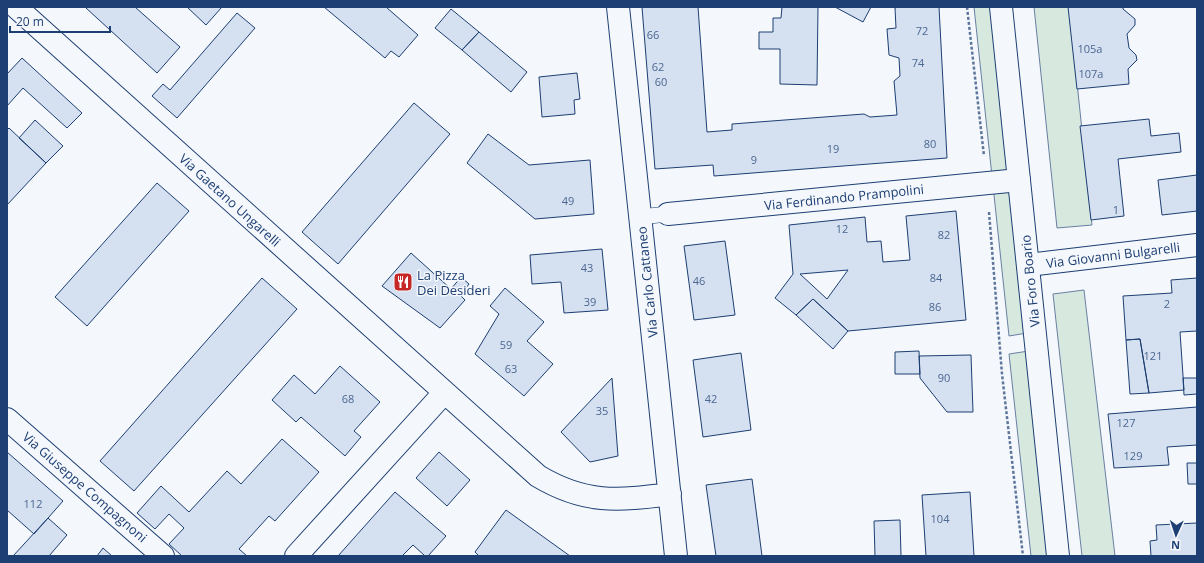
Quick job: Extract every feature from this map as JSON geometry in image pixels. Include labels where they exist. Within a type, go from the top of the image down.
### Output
[{"type":"street","name":"Via Gaetano Ungarelli","points":[[16,7],[538,476],[554,486],[574,493],[614,500],[636,499],[670,494]]},
{"type":"street","name":"Via Carlo Cattaneo","points":[[618,7],[676,556]]},
{"type":"street","name":"Via Foro Boario","points":[[1002,7],[1058,556]]},
{"type":"street","name":"Via Ferdinando Prampolini","points":[[668,214],[1019,180]]},
{"type":"street","name":"Via Giovanni Bulgarelli","points":[[1028,265],[1197,245]]},
{"type":"street","points":[[296,556],[444,393]]},
{"type":"street","name":"Via Giuseppe Compagnoni","points":[[7,419],[163,556]]},
{"type":"lane","points":[[640,217],[668,214]]},
{"type":"path","points":[[967,7],[987,183],[1002,374],[1023,556]]},
{"type":"shaded area","points":[[974,7],[993,7],[1027,333],[1009,336]]},
{"type":"shaded area","points":[[1034,7],[1069,7],[1092,225],[1057,228]]},
{"type":"shaded area","points":[[1084,290],[1115,556],[1082,556],[1053,294]]},
{"type":"shaded area","points":[[1029,351],[1051,556],[1031,556],[1009,354]]},
{"type":"building","points":[[135,7],[180,47],[157,73],[86,8]]},
{"type":"building","points":[[187,7],[222,7],[206,25]]},
{"type":"building","points":[[324,7],[386,7],[418,35],[399,57],[391,51],[385,58]]},
{"type":"building","points":[[642,7],[698,7],[707,132],[732,130],[732,124],[864,114],[870,117],[897,115],[894,81],[900,76],[899,58],[889,55],[887,29],[896,28],[895,8],[939,7],[947,158],[714,176],[713,165],[655,169]]},
{"type":"building","points":[[782,7],[818,7],[817,85],[780,84],[780,49],[759,49],[759,32],[773,32],[773,18],[781,18]]},
{"type":"building","points":[[835,7],[871,7],[863,22]]},
{"type":"building","points":[[1068,7],[1123,7],[1123,9],[1135,19],[1135,25],[1127,34],[1129,48],[1136,55],[1137,60],[1128,69],[1129,84],[1077,89]]},
{"type":"building","points":[[451,9],[479,32],[462,50],[435,28]]},
{"type":"building","points":[[237,13],[255,28],[177,118],[152,96],[163,84],[170,90]]},
{"type":"building","points":[[479,32],[527,72],[511,92],[462,50]]},
{"type":"building","points":[[22,58],[82,113],[67,128],[23,88],[7,106],[7,74]]},
{"type":"building","points":[[577,73],[580,99],[574,100],[575,114],[542,117],[539,77]]},
{"type":"building","points":[[414,103],[450,134],[338,264],[302,232]]},
{"type":"building","points":[[1149,119],[1151,136],[1179,133],[1181,152],[1118,159],[1124,216],[1091,220],[1080,126]]},
{"type":"building","points":[[35,120],[63,146],[46,163],[19,138]]},
{"type":"building","points":[[9,128],[46,163],[7,205],[7,130]]},
{"type":"building","points":[[488,134],[529,165],[590,160],[594,214],[535,219],[467,163]]},
{"type":"building","points":[[1197,175],[1197,211],[1162,215],[1158,180]]},
{"type":"building","points":[[157,183],[189,211],[87,326],[55,297]]},
{"type":"building","points":[[956,211],[966,320],[848,331],[813,299],[796,315],[775,298],[793,274],[789,225],[865,217],[867,242],[881,241],[883,262],[910,260],[906,216]],"holes":[[[848,270],[827,299],[800,274]]]},
{"type":"building","points":[[725,241],[735,315],[694,320],[684,246]]},
{"type":"building","points":[[602,249],[608,310],[564,313],[561,282],[532,284],[530,255]]},
{"type":"building","points":[[411,253],[451,289],[461,277],[469,284],[460,295],[465,300],[440,328],[382,286]]},
{"type":"building","points":[[262,278],[297,309],[134,491],[100,461]]},
{"type":"building","points":[[1197,278],[1197,331],[1180,332],[1184,390],[1149,393],[1140,339],[1126,340],[1123,296],[1172,293],[1171,280]]},
{"type":"building","points":[[505,288],[544,322],[527,341],[553,364],[524,396],[475,354],[499,314],[490,306]]},
{"type":"building","points":[[813,299],[848,331],[833,349],[796,315]]},
{"type":"building","points":[[1140,339],[1149,393],[1130,394],[1126,340]]},
{"type":"building","points":[[919,351],[920,374],[895,374],[895,352]]},
{"type":"building","points":[[741,353],[751,430],[703,437],[693,360]]},
{"type":"building","points":[[971,355],[973,412],[947,412],[920,378],[919,356]]},
{"type":"building","points":[[340,366],[380,402],[354,431],[361,437],[345,456],[301,417],[296,422],[272,400],[294,375],[315,394]]},
{"type":"building","points":[[612,378],[618,456],[590,462],[561,432]]},
{"type":"building","points":[[1183,378],[1197,378],[1197,394],[1184,395]]},
{"type":"building","points":[[1197,407],[1197,445],[1167,447],[1169,465],[1114,468],[1108,414]]},
{"type":"building","points":[[282,439],[319,472],[275,521],[269,516],[239,549],[247,556],[182,556],[169,544],[184,528],[169,514],[155,529],[137,513],[161,486],[189,512],[227,471],[241,484]]},
{"type":"building","points":[[7,452],[63,501],[34,534],[7,510]]},
{"type":"building","points":[[439,452],[470,480],[447,506],[416,478]]},
{"type":"building","points":[[1187,463],[1197,463],[1197,484],[1188,484]]},
{"type":"building","points":[[752,479],[762,556],[716,556],[706,485]]},
{"type":"building","points":[[395,492],[446,536],[428,556],[425,556],[413,545],[402,556],[338,556]]},
{"type":"building","points":[[970,492],[974,556],[926,556],[922,495]]},
{"type":"building","points":[[506,510],[570,556],[479,556],[475,552]]},
{"type":"building","points":[[48,518],[67,535],[49,556],[13,556]]},
{"type":"building","points":[[900,520],[901,556],[875,556],[874,521]]},
{"type":"building","points":[[1197,523],[1197,556],[1151,556],[1150,541],[1157,540],[1156,525]]},
{"type":"building","points":[[103,548],[112,556],[97,556]]},
{"type":"place","name":"La Pizza Dei Desideri","points":[[403,282]]}]
